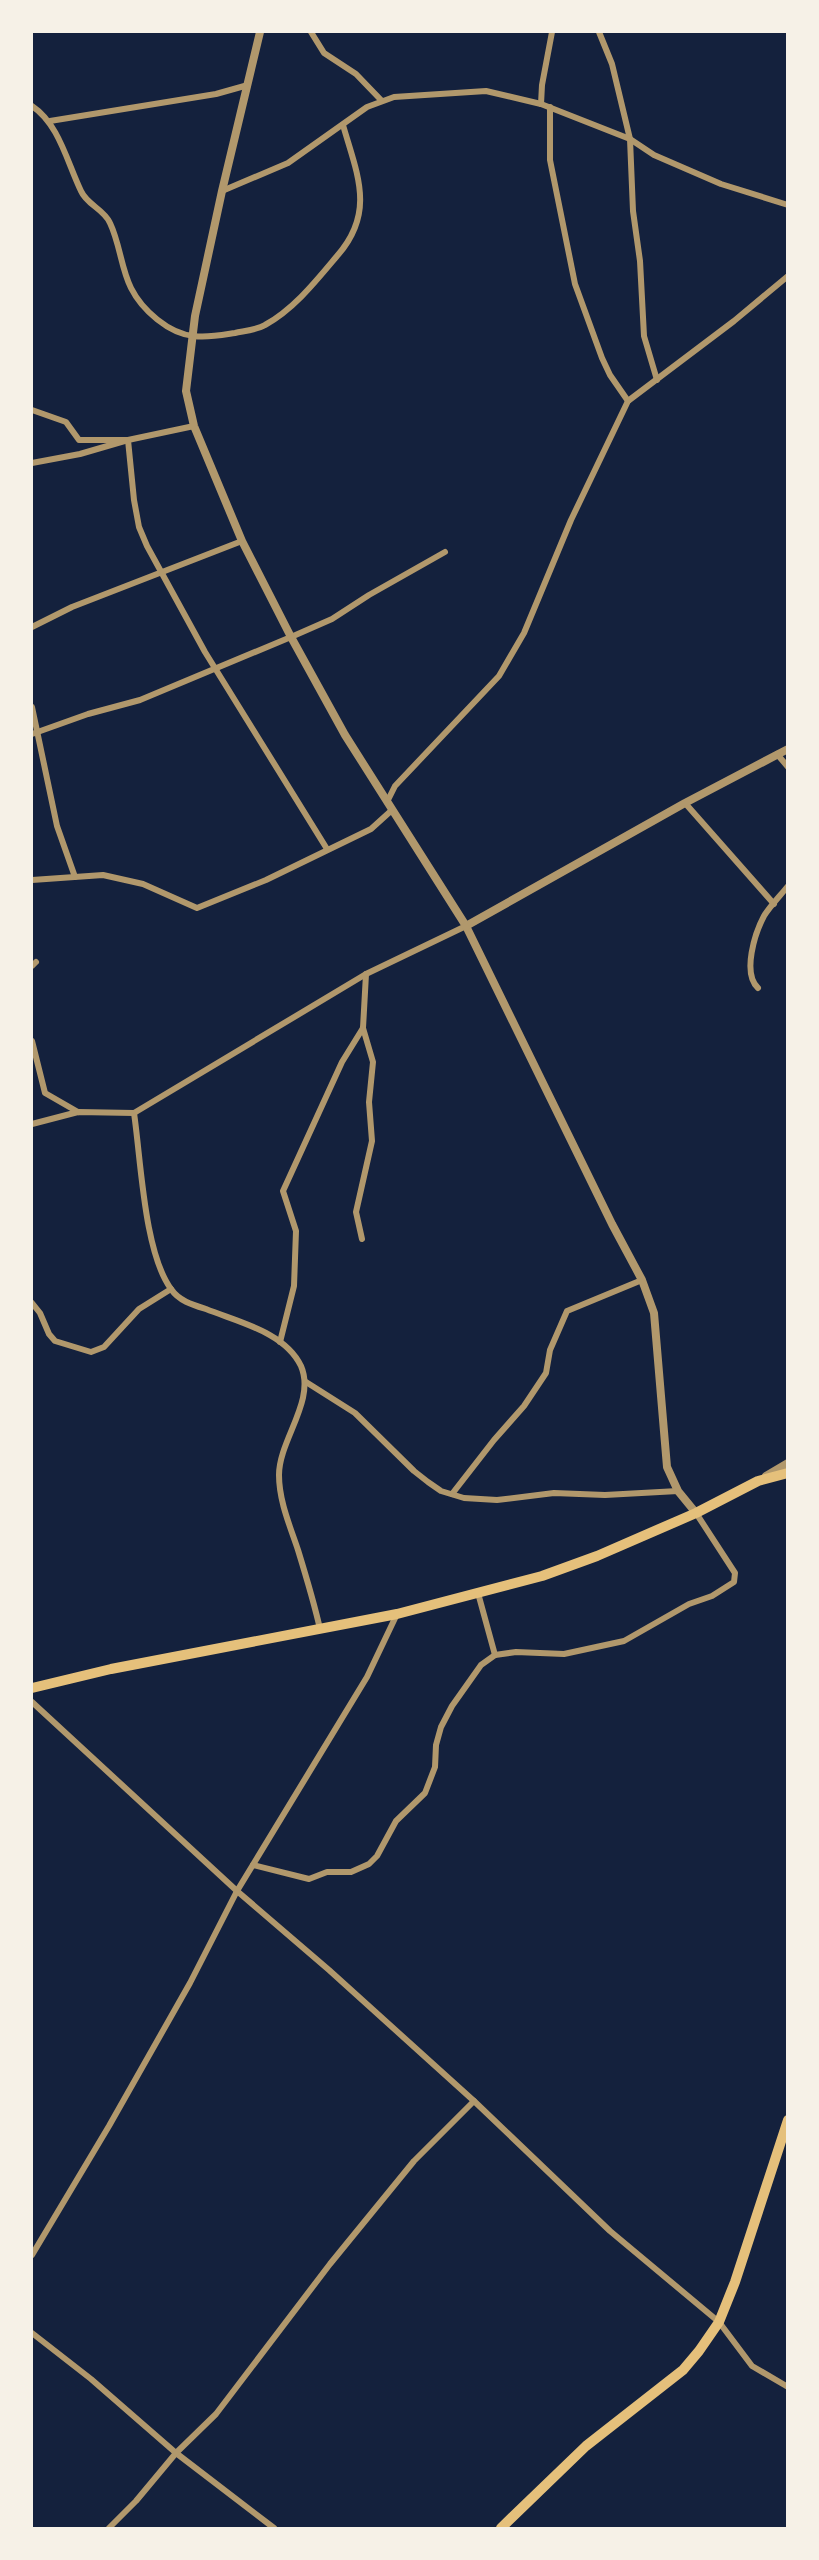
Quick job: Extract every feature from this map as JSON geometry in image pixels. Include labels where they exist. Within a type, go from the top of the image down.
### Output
[{"type":"highway","points":[[32,1688],[111,1669],[397,1614],[478,1593],[576,1564],[696,1513],[758,1481],[788,1473]]},
{"type":"highway","points":[[501,2529],[586,2446],[683,2370],[719,2322],[735,2282],[788,2120]]},
{"type":"street","points":[[253,1865],[309,1879],[327,1872],[351,1872],[369,1864],[377,1856],[396,1821],[425,1793],[431,1780],[436,1745],[447,1717],[465,1685],[481,1665],[495,1655],[516,1652],[564,1654],[624,1641],[689,1604],[728,1587],[734,1582],[735,1573],[696,1513],[678,1491],[667,1467],[654,1313],[642,1280],[612,1224],[466,926],[345,735],[291,637],[242,541],[194,426],[186,384],[195,316],[260,32]]},
{"type":"street","points":[[311,32],[324,53],[356,74],[381,100]]},
{"type":"street","points":[[541,105],[542,85],[552,32]]},
{"type":"street","points":[[599,32],[612,64],[630,139],[633,211],[640,261],[644,336],[657,380]]},
{"type":"street","points":[[50,121],[196,98],[248,85]]},
{"type":"street","points":[[222,191],[288,163],[381,100],[394,97],[486,91],[550,107],[630,139],[654,155],[721,184],[788,205]]},
{"type":"street","points":[[32,106],[50,121],[87,201],[109,220],[131,289],[141,303],[164,324],[179,332],[194,336],[227,334],[264,326],[299,298],[349,243],[355,231],[362,199],[343,125]]},
{"type":"street","points":[[550,107],[550,160],[575,284],[602,358],[628,401]]},
{"type":"street","points":[[387,802],[395,786],[499,676],[511,659],[590,478],[628,401],[788,276]]},
{"type":"street","points":[[32,410],[66,422],[80,440],[128,440]]},
{"type":"street","points":[[32,463],[80,454],[128,440],[194,426]]},
{"type":"street","points":[[128,440],[139,526],[161,574],[327,849]]},
{"type":"street","points":[[32,627],[72,607],[242,541]]},
{"type":"street","points":[[34,734],[88,714],[140,700],[332,619],[362,599],[445,552]]},
{"type":"street","points":[[32,707],[34,734],[57,826],[75,877]]},
{"type":"street","points":[[32,1124],[78,1112],[134,1113],[366,974],[466,926],[685,803],[788,749]]},
{"type":"street","points":[[777,754],[788,767]]},
{"type":"street","points":[[685,803],[774,904]]},
{"type":"street","points":[[32,880],[103,875],[143,884],[197,908],[266,880],[371,829],[392,810]]},
{"type":"street","points":[[758,988],[752,975],[752,957],[763,918],[788,886]]},
{"type":"street","points":[[362,1239],[356,1212],[372,1141],[369,1102],[373,1062],[363,1028],[366,974]]},
{"type":"street","points":[[280,1342],[294,1286],[296,1231],[283,1191],[342,1062],[363,1028]]},
{"type":"street","points":[[32,1041],[45,1093],[78,1112]]},
{"type":"street","points":[[134,1113],[144,1193],[157,1265],[171,1290],[189,1303],[258,1330],[280,1342],[290,1349],[300,1365],[306,1382],[279,1474],[282,1497],[320,1629]]},
{"type":"street","points":[[452,1494],[524,1406],[546,1373],[550,1350],[567,1311],[642,1280]]},
{"type":"street","points":[[32,1303],[55,1341],[91,1352],[104,1347],[139,1309],[171,1290]]},
{"type":"street","points":[[306,1382],[355,1413],[414,1471],[441,1491],[464,1498],[497,1500],[554,1493],[605,1495],[678,1491]]},
{"type":"street","points":[[758,1481],[788,1463]]},
{"type":"street","points":[[478,1593],[495,1655]]},
{"type":"street","points":[[32,2255],[190,1983],[237,1891],[367,1677],[397,1614]]},
{"type":"street","points":[[32,1702],[237,1891],[329,1970],[474,2101],[610,2231],[719,2322],[752,2366],[788,2387]]},
{"type":"street","points":[[109,2529],[176,2453],[216,2414],[330,2264],[414,2161],[474,2101]]},
{"type":"street","points":[[32,2333],[91,2379],[176,2453],[274,2529]]}]
